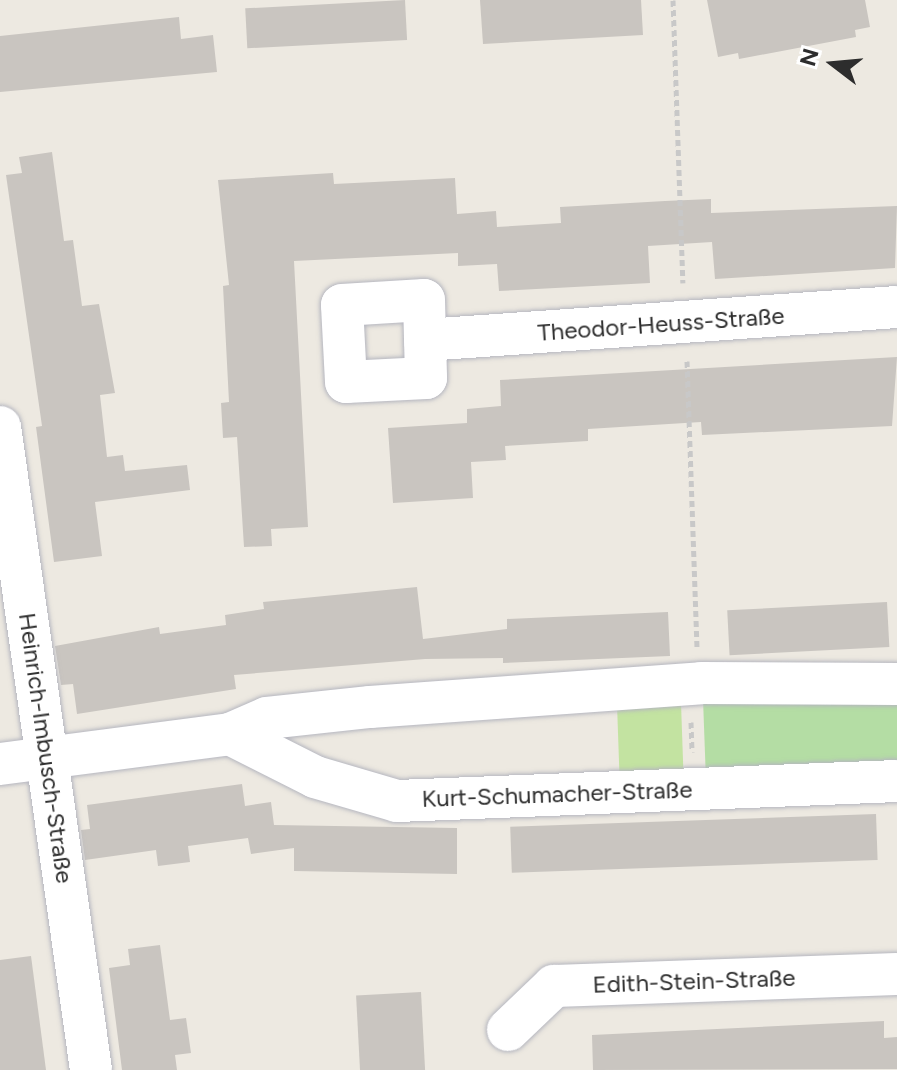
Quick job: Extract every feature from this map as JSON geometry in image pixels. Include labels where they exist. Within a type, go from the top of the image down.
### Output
[{"type":"street","name":"Theodor-Heuss-Straße","points":[[425,340],[897,307]]},
{"type":"street","name":"Heinrich-Imbusch-Straße","points":[[0,427],[91,1070]]},
{"type":"street","points":[[0,764],[230,734],[282,716],[690,685],[897,684]]},
{"type":"street","name":"Kurt-Schumacher-Straße","points":[[230,734],[315,777],[397,801],[897,781]]},
{"type":"street","name":"Edith-Stein-Straße","points":[[508,1030],[554,986],[897,974]]},
{"type":"path","points":[[690,685],[693,789]]},
{"type":"green space","points":[[703,699],[897,699],[897,770],[706,781]]},
{"type":"green space","points":[[681,703],[683,773],[619,775],[617,705]]},
{"type":"building","points":[[405,0],[407,40],[247,48],[245,8]]},
{"type":"building","points":[[480,0],[641,0],[643,35],[483,44]]},
{"type":"building","points":[[707,0],[865,0],[870,27],[855,30],[856,37],[739,59],[738,53],[718,57]]},
{"type":"building","points":[[179,17],[181,39],[213,35],[217,72],[0,92],[0,36]]},
{"type":"building","points":[[52,152],[64,241],[73,240],[82,306],[99,304],[115,393],[100,395],[107,457],[123,455],[125,471],[187,465],[190,490],[95,502],[102,556],[54,562],[36,427],[42,426],[6,175],[22,173],[19,157]]},
{"type":"building","points":[[333,173],[334,184],[455,178],[457,214],[496,211],[497,227],[561,223],[560,207],[665,201],[711,199],[711,213],[897,206],[895,268],[715,279],[712,242],[648,246],[650,283],[499,291],[497,264],[458,266],[458,253],[294,261],[308,527],[271,529],[272,546],[244,547],[237,437],[223,438],[221,403],[229,402],[223,286],[229,285],[218,180]]},
{"type":"building","points":[[897,357],[892,426],[702,435],[701,422],[588,429],[588,441],[505,446],[506,460],[471,462],[473,498],[393,503],[388,428],[467,423],[467,409],[501,406],[500,380]]},
{"type":"building","points":[[417,587],[423,639],[507,629],[507,619],[668,612],[670,656],[503,663],[503,658],[425,659],[234,675],[236,689],[77,714],[73,684],[61,685],[55,646],[159,627],[160,634],[226,625],[225,615],[264,609],[263,602]]},
{"type":"building","points":[[887,602],[889,647],[730,655],[727,610]]},
{"type":"building","points":[[242,784],[245,806],[271,802],[274,825],[457,828],[457,874],[294,871],[294,848],[251,854],[248,838],[188,846],[190,862],[158,866],[156,850],[85,860],[81,830],[90,829],[87,805]]},
{"type":"building","points":[[876,814],[878,860],[512,873],[510,827]]},
{"type":"building","points":[[160,945],[170,1020],[186,1018],[191,1053],[175,1055],[177,1070],[122,1070],[109,968],[130,965],[128,949]]},
{"type":"building","points":[[31,956],[46,1070],[0,1070],[0,960]]},
{"type":"building","points":[[421,992],[425,1070],[360,1070],[356,995]]},
{"type":"building","points":[[884,1021],[884,1038],[897,1037],[897,1069],[593,1070],[592,1035]]}]
